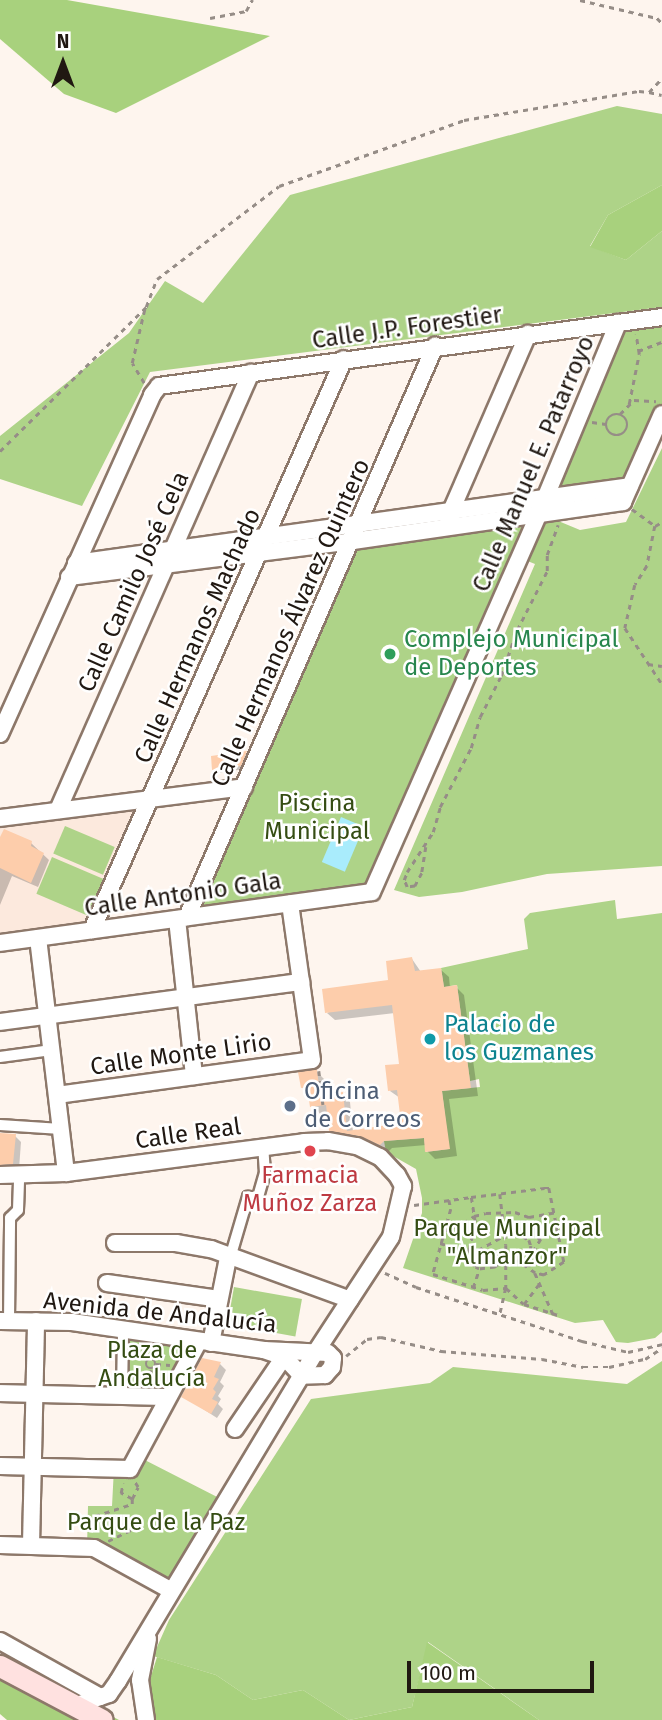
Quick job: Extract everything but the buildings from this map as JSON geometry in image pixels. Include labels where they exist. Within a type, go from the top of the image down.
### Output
[{"type":"main road","points":[[0,1666],[102,1720]]},
{"type":"street","name":"Calle J.P. Forestier","points":[[155,390],[344,359],[662,317]]},
{"type":"street","name":"Calle Manuel E. Patarroyo","points":[[372,892],[625,322]]},
{"type":"street","points":[[448,519],[528,334]]},
{"type":"street","name":"Calle Hermanos Álvarez Quintero","points":[[182,918],[244,787],[353,541],[435,346]]},
{"type":"street","name":"Calle Hermanos Machado","points":[[92,930],[344,359]]},
{"type":"street","name":"Calle Camilo José Cela","points":[[58,810],[251,373]]},
{"type":"street","points":[[0,734],[155,390]]},
{"type":"street","points":[[73,570],[264,545],[360,524],[448,519],[543,506],[623,502],[662,414]]},
{"type":"street","points":[[543,506],[630,486]]},
{"type":"street","points":[[264,545],[353,541],[448,519]]},
{"type":"street","points":[[0,818],[244,787]]},
{"type":"street","name":"Calle Antonio Gala","points":[[0,943],[372,892]]},
{"type":"street","points":[[290,904],[312,1060]]},
{"type":"street","points":[[182,918],[194,1076]]},
{"type":"street","points":[[38,938],[66,1174]]},
{"type":"street","points":[[0,1022],[301,982]]},
{"type":"street","points":[[0,1057],[52,1050]]},
{"type":"street","name":"Calle Monte Lirio","points":[[57,1095],[312,1060]]},
{"type":"street","points":[[0,1125],[61,1129]]},
{"type":"street","name":"Calle Real","points":[[0,1175],[66,1174],[262,1147],[327,1141],[357,1146],[380,1157],[397,1175],[403,1186],[400,1206]]},
{"type":"street","points":[[0,1466],[130,1472],[167,1397],[205,1342],[248,1198],[258,1197],[265,1174],[262,1147]]},
{"type":"street","points":[[4,1321],[10,1218],[18,1210],[19,1175]]},
{"type":"street","points":[[75,1706],[109,1694],[118,1681],[170,1590],[315,1353],[391,1237],[400,1206]]},
{"type":"street","points":[[115,1242],[181,1244],[211,1249],[229,1258],[350,1300]]},
{"type":"street","points":[[107,1283],[219,1299]]},
{"type":"street","name":"Avenida de Andalucía","points":[[4,1321],[72,1322],[264,1350],[315,1353]]},
{"type":"street","points":[[31,1545],[36,1321]]},
{"type":"street","points":[[122,1396],[123,1330]]},
{"type":"street","points":[[264,1350],[284,1357],[302,1376],[324,1375],[332,1367],[333,1358],[328,1353],[315,1353]]},
{"type":"street","points":[[235,1429],[284,1357]]},
{"type":"street","points":[[0,1393],[167,1397]]},
{"type":"street","points":[[0,1545],[98,1550],[170,1590]]},
{"type":"street","points":[[146,1720],[140,1681],[155,1617]]},
{"type":"street","points":[[0,1641],[100,1697]]},
{"type":"path","points":[[210,18],[246,11],[252,0]]},
{"type":"path","points":[[580,0],[657,18],[662,23]]},
{"type":"path","points":[[649,92],[662,78]]},
{"type":"path","points":[[155,390],[132,363],[146,307],[157,279],[279,186],[464,120],[639,91],[662,95]]},
{"type":"path","points":[[0,451],[146,307]]},
{"type":"path","points":[[625,322],[638,351],[629,404]]},
{"type":"path","points":[[638,351],[662,342]]},
{"type":"path","points":[[620,414],[628,421],[629,428],[617,436],[610,434],[606,424],[610,417],[620,414],[629,404],[646,399],[662,402]]},
{"type":"path","points":[[623,502],[655,526]]},
{"type":"path","points":[[426,847],[410,866],[404,880],[407,887],[415,887],[422,873],[426,847],[440,807],[471,748],[480,717],[502,676],[530,602],[544,578],[547,555],[560,520]]},
{"type":"path","points":[[662,522],[655,526],[647,566],[635,585],[625,628],[662,684]]},
{"type":"path","points":[[648,664],[662,666]]},
{"type":"path","points":[[312,1060],[318,1066],[323,1105]]},
{"type":"path","points":[[400,1206],[549,1188],[564,1262],[553,1272],[535,1273]]},
{"type":"path","points":[[500,1194],[506,1259],[506,1288],[500,1315]]},
{"type":"path","points":[[471,1197],[474,1216],[469,1251],[475,1267],[495,1267],[506,1259],[515,1259],[529,1267],[535,1273],[553,1314]]},
{"type":"path","points":[[449,1200],[446,1230],[433,1274],[472,1288],[506,1288],[524,1304],[561,1316]]},
{"type":"path","points":[[446,1230],[455,1229],[474,1216],[502,1212],[529,1217],[556,1212]]},
{"type":"path","points":[[440,1243],[469,1251],[478,1250],[520,1227],[529,1217]]},
{"type":"path","points":[[520,1227],[541,1239],[532,1254],[529,1267]]},
{"type":"path","points":[[514,1230],[529,1240],[532,1254]]},
{"type":"path","points":[[372,1267],[416,1287],[582,1341],[628,1352],[662,1346]]},
{"type":"path","points":[[472,1288],[479,1269]]},
{"type":"path","points":[[524,1304],[539,1284]]},
{"type":"path","points":[[332,1367],[367,1339],[381,1337],[441,1351],[542,1359],[583,1367],[609,1367],[645,1359],[662,1346]]},
{"type":"path","points":[[98,1550],[106,1542],[135,1528],[96,1519],[97,1514],[132,1504],[138,1487],[130,1472]]},
{"type":"path","points":[[130,1472],[120,1489],[132,1499]]},
{"type":"shaded area","points":[[151,797],[92,930],[0,943],[0,818]]},
{"type":"green space","points":[[0,0],[67,0],[270,36],[116,113],[64,94],[0,39]]},
{"type":"green space","points":[[617,106],[662,114],[662,185],[608,215],[590,246],[626,260],[662,231],[662,307],[150,372],[82,506],[0,479],[0,436],[129,333],[165,281],[203,303],[290,195]]},
{"type":"green space","points":[[662,185],[662,231],[626,260],[590,247],[608,215]]},
{"type":"green space","points":[[662,317],[662,414],[630,486],[546,498],[618,323]]},
{"type":"green space","name":"Piscina Municipal","points":[[662,448],[662,866],[547,874],[462,892],[419,897],[394,890],[535,564],[520,558],[372,892],[187,917],[353,541],[539,513],[580,530],[626,522]]},
{"type":"green space","points":[[65,826],[115,847],[103,875],[53,854]]},
{"type":"green space","points":[[52,857],[104,879],[88,916],[36,894]]},
{"type":"green space","name":"Parque Municipal \"Almanzor\"","points":[[615,900],[617,919],[662,913],[662,1332],[655,1338],[628,1343],[616,1342],[603,1320],[575,1323],[403,1268],[422,1213],[422,1198],[416,1169],[386,1152],[384,1141],[424,1138],[426,1152],[449,1149],[442,1091],[480,1087],[479,1079],[470,1081],[457,985],[444,987],[441,968],[528,949],[524,919],[530,913]]},
{"type":"green space","points":[[234,1287],[302,1299],[295,1336],[227,1324]]},
{"type":"green space","name":"Plaza de Andalucía","points":[[123,1330],[199,1341],[167,1397],[122,1396]]},
{"type":"green space","points":[[662,1361],[662,1720],[539,1720],[428,1642],[412,1707],[349,1720],[303,1690],[253,1700],[216,1675],[153,1656],[169,1620],[311,1399],[430,1383],[453,1367],[627,1384]]},
{"type":"green space","name":"Parque de la Paz","points":[[137,1456],[225,1501],[170,1590],[87,1548],[88,1506],[112,1506],[114,1468]]},
{"type":"green space","points":[[427,1642],[539,1720],[349,1720],[412,1707]]},
{"type":"green space","points":[[157,1657],[216,1675],[253,1700],[303,1690],[349,1720],[156,1720],[146,1692]]},
{"type":"green space","points":[[0,1658],[119,1720],[7,1720],[0,1714]]},
{"type":"water","points":[[341,817],[364,827],[345,872],[322,862]]},
{"type":"place","name":"Complejo Municipal de Deportes","points":[[390,654]]},
{"type":"place","name":"Palacio de los Guzmanes","points":[[430,1039]]},
{"type":"place","name":"Oficina de Correos","points":[[290,1106]]},
{"type":"place","name":"Farmacia Muñoz Zarza","points":[[310,1151]]}]
